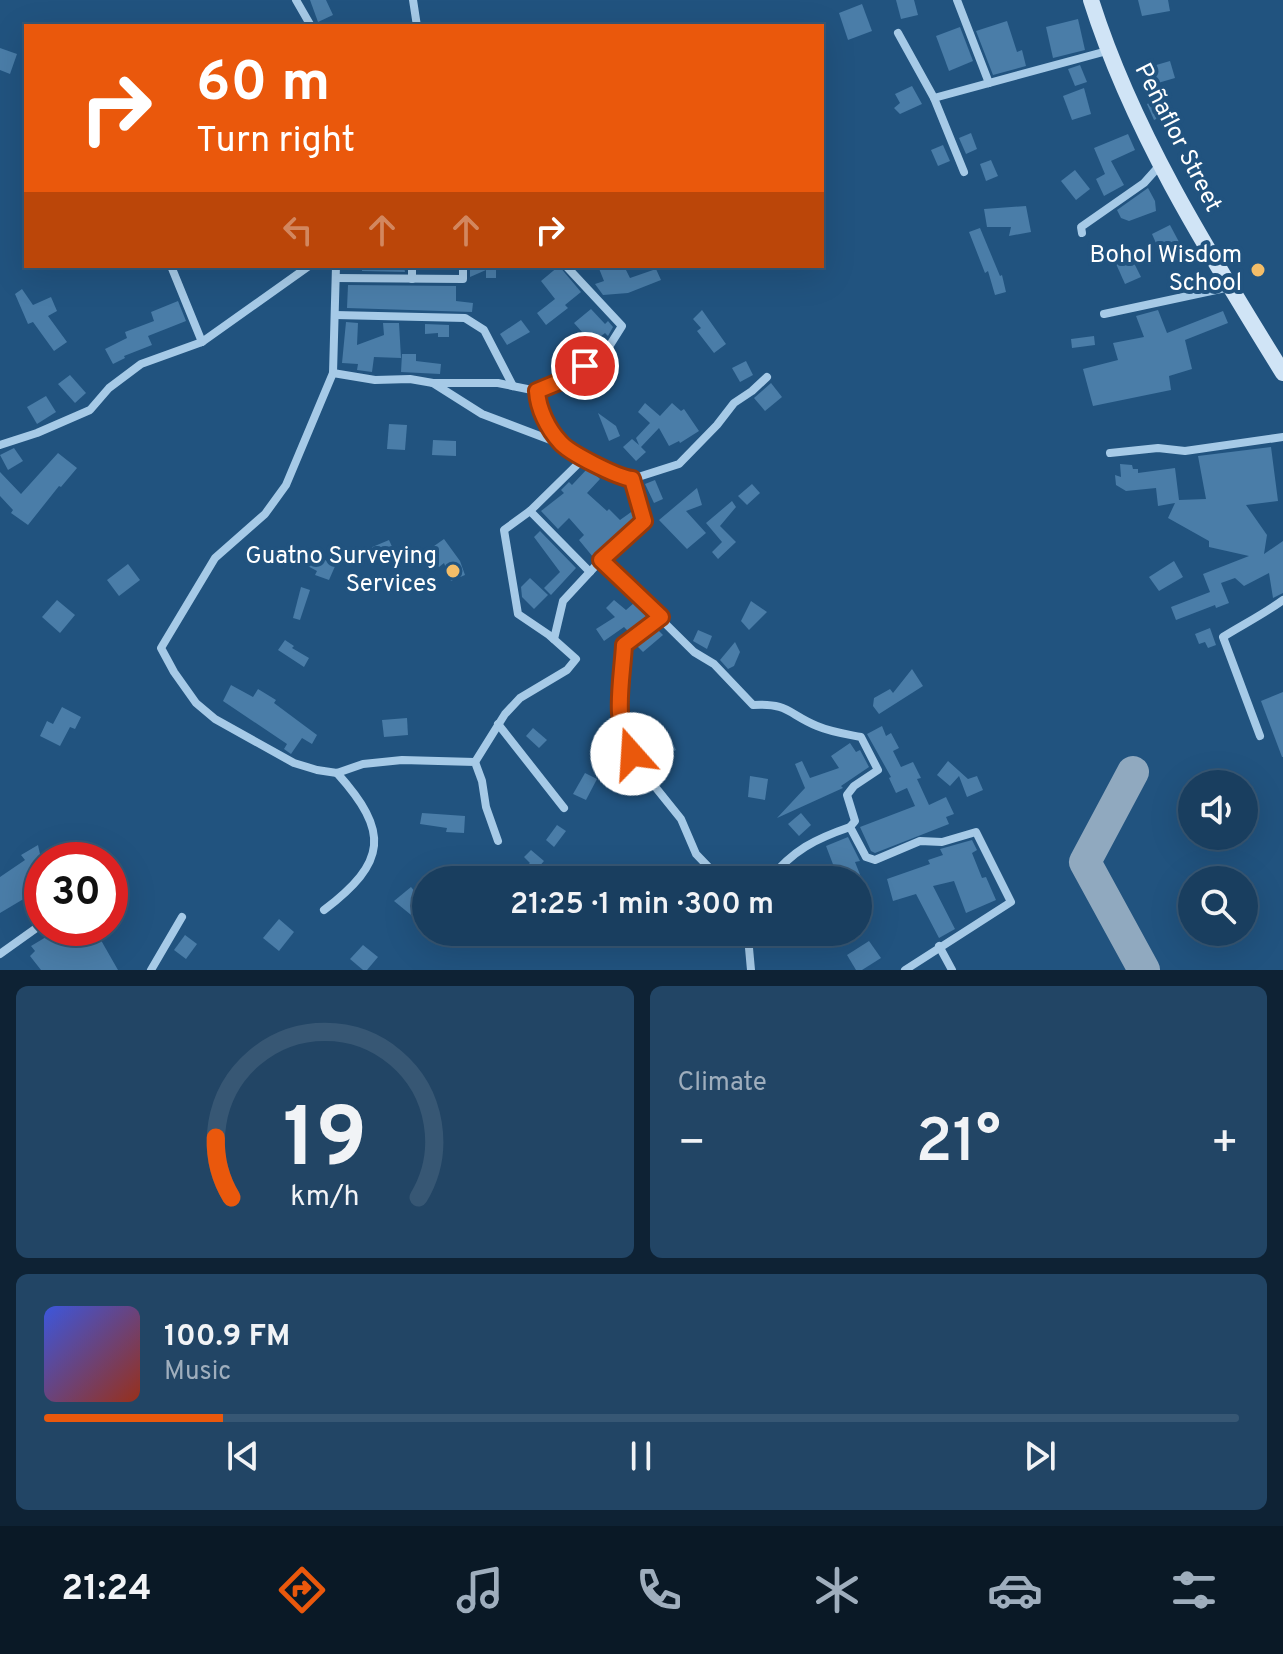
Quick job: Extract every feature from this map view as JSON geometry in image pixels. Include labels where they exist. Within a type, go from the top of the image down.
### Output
[{"type":"main road","name":"Peñaflor Street","points":[[1091,0],[1107,51],[1162,164],[1230,287],[1283,373]]},
{"type":"street","points":[[296,0],[310,24]]},
{"type":"street","points":[[413,0],[417,24]]},
{"type":"street","points":[[957,0],[989,83]]},
{"type":"street","points":[[898,33],[934,98],[964,172]]},
{"type":"street","points":[[934,98],[1107,51]]},
{"type":"street","points":[[1082,233],[1081,227],[1144,183],[1162,164]]},
{"type":"street","points":[[172,268],[202,342]]},
{"type":"street","points":[[0,445],[90,410],[109,388],[141,364],[202,342],[306,268]]},
{"type":"street","points":[[336,268],[333,373],[286,485],[265,514],[215,558],[161,648],[189,693],[215,719],[294,763],[337,773],[363,764],[402,760],[475,762]]},
{"type":"street","points":[[412,268],[412,279]]},
{"type":"street","points":[[336,278],[463,279],[463,268]]},
{"type":"street","points":[[333,373],[375,380],[498,383],[537,391],[566,379],[605,353],[622,326],[568,268]]},
{"type":"street","points":[[1104,314],[1230,287]]},
{"type":"street","points":[[335,315],[465,318],[484,330],[513,386]]},
{"type":"street","points":[[433,383],[482,414],[561,444],[620,477],[632,479],[679,464],[734,403],[767,377]]},
{"type":"street","points":[[537,391],[538,406],[561,444]]},
{"type":"street","points":[[1110,453],[1158,448],[1185,451],[1283,437]]},
{"type":"street","points":[[475,762],[498,724],[520,698],[567,670],[576,659],[518,614],[504,530],[530,511],[569,474],[584,458],[581,456]]},
{"type":"street","points":[[554,639],[563,601],[601,560],[644,521],[632,479]]},
{"type":"street","points":[[530,511],[590,572]]},
{"type":"street","points":[[601,560],[694,652],[714,664],[753,705],[774,704],[813,724],[861,737],[878,770],[854,786],[847,795],[855,821],[850,827],[807,844],[781,866]]},
{"type":"street","points":[[1260,736],[1223,637],[1283,600]]},
{"type":"street","points":[[661,617],[624,645],[618,721],[623,741],[640,768],[681,819],[696,854],[708,866]]},
{"type":"street","points":[[498,724],[564,808]]},
{"type":"street","points":[[475,762],[498,841]]},
{"type":"street","points":[[324,910],[348,892],[367,870],[376,843],[371,818],[357,794],[337,773]]},
{"type":"street","points":[[850,827],[866,857],[871,860],[920,841],[942,842],[976,832],[1011,902],[905,970]]},
{"type":"street","points":[[151,970],[182,917]]},
{"type":"street","points":[[0,954],[24,937]]},
{"type":"street","points":[[750,946],[751,970]]},
{"type":"street","points":[[939,946],[952,970]]},
{"type":"building","points":[[310,0],[326,0],[333,15],[318,22]]},
{"type":"building","points":[[896,0],[914,0],[918,15],[901,19]]},
{"type":"building","points":[[1138,0],[1168,0],[1170,11],[1142,16]]},
{"type":"building","points":[[862,4],[872,31],[848,40],[839,13]]},
{"type":"building","points":[[1078,19],[1085,50],[1053,58],[1046,27]]},
{"type":"building","points":[[1007,21],[1017,52],[1022,50],[1026,66],[993,75],[976,31]]},
{"type":"building","points":[[960,27],[973,61],[949,71],[936,36]]},
{"type":"building","points":[[0,48],[17,54],[10,74],[0,70]]},
{"type":"building","points":[[1170,61],[1175,78],[1151,85],[1146,68]]},
{"type":"building","points":[[1080,65],[1087,82],[1075,86],[1068,69]]},
{"type":"building","points":[[912,86],[922,104],[900,114],[894,108],[900,103],[895,94]]},
{"type":"building","points":[[1084,88],[1091,114],[1072,120],[1063,96]]},
{"type":"building","points":[[1158,99],[1165,115],[1154,120],[1147,104]]},
{"type":"building","points":[[971,133],[977,149],[966,154],[959,138]]},
{"type":"building","points":[[1128,134],[1135,150],[1111,161],[1124,185],[1104,196],[1096,179],[1105,174],[1094,148]]},
{"type":"building","points":[[943,145],[950,161],[938,166],[931,150]]},
{"type":"building","points":[[991,160],[998,176],[986,181],[980,164]]},
{"type":"building","points":[[1075,170],[1090,189],[1076,200],[1061,181]]},
{"type":"building","points":[[1148,188],[1156,211],[1129,221],[1121,218],[1117,210]]},
{"type":"building","points":[[1026,206],[1031,232],[1009,236],[1011,227],[987,227],[984,209]]},
{"type":"building","points":[[1170,225],[1179,242],[1159,250],[1152,234]]},
{"type":"building","points":[[980,228],[1002,275],[1006,292],[995,295],[988,271],[985,273],[969,232]]},
{"type":"building","points":[[1128,251],[1141,277],[1125,284],[1113,257]]},
{"type":"building","points":[[362,268],[404,268],[405,272],[362,271]]},
{"type":"building","points":[[470,268],[496,268],[496,278],[486,278],[486,270],[470,277]]},
{"type":"building","points":[[561,268],[581,292],[565,305],[568,308],[546,325],[537,313],[555,299],[541,281]]},
{"type":"building","points":[[599,268],[625,268],[630,278],[656,269],[661,280],[628,293],[603,295],[595,284],[604,281]]},
{"type":"building","points":[[348,285],[456,286],[456,301],[473,303],[472,312],[347,308]]},
{"type":"building","points":[[22,289],[33,305],[51,297],[57,311],[48,316],[67,342],[54,351],[33,322],[28,324],[15,294]]},
{"type":"building","points":[[178,301],[186,321],[148,336],[152,345],[113,364],[105,349],[127,338],[125,332],[154,321],[151,312]]},
{"type":"building","points":[[591,309],[605,324],[608,321],[613,327],[608,336],[605,333],[588,346],[584,342],[568,355],[571,359],[563,366],[554,355],[582,332],[574,323]]},
{"type":"building","points":[[702,310],[726,344],[714,353],[697,331],[701,328],[693,319]]},
{"type":"building","points":[[1158,310],[1167,333],[1223,311],[1228,323],[1185,340],[1192,369],[1169,376],[1171,390],[1093,406],[1083,369],[1118,360],[1113,343],[1144,337],[1136,316]]},
{"type":"building","points":[[521,320],[530,332],[507,345],[500,334]]},
{"type":"building","points":[[346,322],[358,323],[357,345],[384,335],[383,323],[399,323],[401,358],[374,357],[372,372],[357,370],[358,364],[342,363]]},
{"type":"building","points":[[425,324],[449,325],[449,337],[438,337],[438,333],[425,334]]},
{"type":"building","points":[[1094,336],[1095,345],[1072,348],[1071,339]]},
{"type":"building","points":[[402,354],[416,354],[416,361],[441,364],[440,374],[401,372]]},
{"type":"building","points":[[746,361],[753,375],[740,382],[732,368]]},
{"type":"building","points":[[70,375],[86,393],[75,403],[58,384]]},
{"type":"building","points":[[771,383],[782,397],[765,411],[754,398]]},
{"type":"building","points":[[46,396],[56,412],[37,424],[27,407]]},
{"type":"building","points":[[645,403],[660,416],[672,403],[681,411],[684,409],[699,431],[669,446],[659,428],[641,447],[646,452],[636,461],[623,447],[632,439],[639,445],[636,438],[650,423],[638,412]]},
{"type":"building","points":[[598,413],[616,426],[620,436],[609,441]]},
{"type":"building","points":[[389,424],[407,425],[405,450],[387,449]]},
{"type":"building","points":[[433,440],[456,441],[456,456],[432,455]]},
{"type":"building","points":[[1271,447],[1278,501],[1246,505],[1267,535],[1264,554],[1283,541],[1283,593],[1273,598],[1269,573],[1244,586],[1235,578],[1221,583],[1229,603],[1176,620],[1171,607],[1210,592],[1203,574],[1249,556],[1209,547],[1209,541],[1168,518],[1175,503],[1158,506],[1156,488],[1126,491],[1116,485],[1115,475],[1121,477],[1120,464],[1132,465],[1138,473],[1175,468],[1179,500],[1206,499],[1198,456]]},
{"type":"building","points":[[14,448],[23,461],[8,470],[0,455]]},
{"type":"building","points":[[58,453],[77,468],[28,525],[11,513],[13,510],[0,496],[0,472],[21,494]]},
{"type":"building","points":[[588,468],[600,479],[587,493],[620,520],[634,510],[636,517],[593,557],[579,540],[584,535],[569,518],[558,529],[541,511],[564,493],[561,490],[569,482],[572,485]]},
{"type":"building","points":[[655,480],[663,499],[654,503],[645,484]]},
{"type":"building","points":[[752,484],[760,493],[747,505],[738,496]]},
{"type":"building","points":[[697,488],[702,505],[686,511],[706,533],[687,549],[659,520]]},
{"type":"building","points":[[732,501],[736,507],[720,526],[736,542],[718,559],[712,552],[722,542],[706,523]]},
{"type":"building","points":[[540,531],[576,568],[551,595],[544,588],[560,572],[534,537]]},
{"type":"building","points":[[444,539],[460,561],[465,575],[451,581],[444,563],[439,567],[427,551]]},
{"type":"building","points":[[389,540],[394,551],[374,559],[370,548]]},
{"type":"building","points":[[311,551],[319,558],[336,564],[329,580],[315,575],[317,571],[304,564]]},
{"type":"building","points":[[1174,561],[1183,577],[1159,591],[1149,577]]},
{"type":"building","points":[[128,564],[140,580],[119,596],[107,580]]},
{"type":"building","points":[[530,578],[548,595],[534,609],[522,597],[521,587]]},
{"type":"building","points":[[301,587],[310,590],[300,620],[293,618]]},
{"type":"building","points":[[57,600],[75,615],[60,633],[42,617]]},
{"type":"building","points":[[614,600],[626,610],[634,603],[649,618],[629,632],[624,627],[604,641],[596,629],[615,617],[606,608]]},
{"type":"building","points":[[751,601],[767,612],[749,630],[741,621]]},
{"type":"building","points":[[1210,628],[1216,645],[1208,648],[1205,642],[1199,644],[1195,634]]},
{"type":"building","points":[[657,629],[663,635],[643,652],[636,645]]},
{"type":"building","points":[[698,630],[712,636],[707,649],[693,641]]},
{"type":"building","points":[[285,640],[309,658],[304,667],[278,650]]},
{"type":"building","points":[[735,642],[740,652],[734,666],[728,669],[720,660]]},
{"type":"building","points":[[912,669],[923,686],[879,714],[873,706],[874,698],[890,689],[893,693]]},
{"type":"building","points":[[231,685],[253,697],[258,689],[276,700],[274,703],[317,735],[312,744],[302,738],[291,754],[284,749],[287,744],[223,701]]},
{"type":"building","points":[[1283,692],[1283,757],[1282,757],[1261,701]]},
{"type":"building","points":[[62,707],[81,717],[75,729],[70,727],[60,746],[40,736],[47,721],[53,724]]},
{"type":"building","points":[[407,718],[408,735],[384,737],[382,720]]},
{"type":"building","points":[[882,726],[886,736],[891,733],[899,748],[893,751],[901,767],[913,762],[929,805],[946,797],[954,814],[946,817],[949,824],[875,853],[871,851],[860,827],[915,806],[907,788],[896,793],[891,777],[867,734]]},
{"type":"building","points":[[533,728],[547,740],[539,748],[526,736]]},
{"type":"building","points":[[667,732],[676,750],[661,757],[652,739]]},
{"type":"building","points":[[850,743],[856,752],[860,750],[869,767],[841,786],[843,788],[777,818],[805,788],[795,764],[802,761],[810,778],[839,768],[831,756]]},
{"type":"building","points":[[948,761],[968,779],[977,776],[983,790],[967,797],[959,776],[950,786],[937,775]]},
{"type":"building","points":[[585,773],[597,779],[586,800],[573,794]]},
{"type":"building","points":[[629,774],[639,787],[628,795],[619,782]]},
{"type":"building","points":[[750,776],[768,779],[765,800],[748,797]]},
{"type":"building","points":[[422,813],[465,816],[464,833],[446,832],[447,828],[420,824]]},
{"type":"building","points":[[801,813],[811,825],[799,836],[788,824]]},
{"type":"building","points":[[557,825],[566,831],[554,847],[546,840]]},
{"type":"building","points":[[848,837],[860,861],[855,862],[857,866],[834,866],[826,846]]},
{"type":"building","points":[[972,840],[977,850],[972,853],[982,878],[986,877],[996,900],[966,913],[954,881],[933,886],[955,929],[939,938],[916,894],[893,901],[887,879],[930,864],[928,860],[943,855],[940,849]]},
{"type":"building","points":[[531,850],[544,861],[540,866],[526,866],[530,863],[524,857]]},
{"type":"building","points":[[24,861],[24,899],[0,913],[0,877]]},
{"type":"building","points":[[411,887],[412,916],[394,901]]},
{"type":"building","points":[[279,919],[294,932],[279,951],[263,938]]},
{"type":"building","points":[[185,935],[197,944],[186,959],[174,950]]},
{"type":"building","points":[[363,945],[378,957],[367,970],[350,959]]},
{"type":"building","points":[[872,945],[881,958],[862,970],[856,970],[847,955],[861,946]]},
{"type":"building","points":[[31,946],[104,946],[118,970],[41,970],[30,956],[35,951]]},
{"type":"taxiway","points":[[1133,772],[1085,862],[1144,970]]},
{"type":"place","name":"Bohol Wisdom School","points":[[1258,270]]},
{"type":"place","name":"Guatno Surveying Services","points":[[453,571]]},
{"type":"route","points":[[585,366],[566,379],[537,391],[538,406],[561,444],[620,477],[632,479],[644,521],[601,560],[661,617],[624,645],[618,721],[623,741],[632,754]]}]
